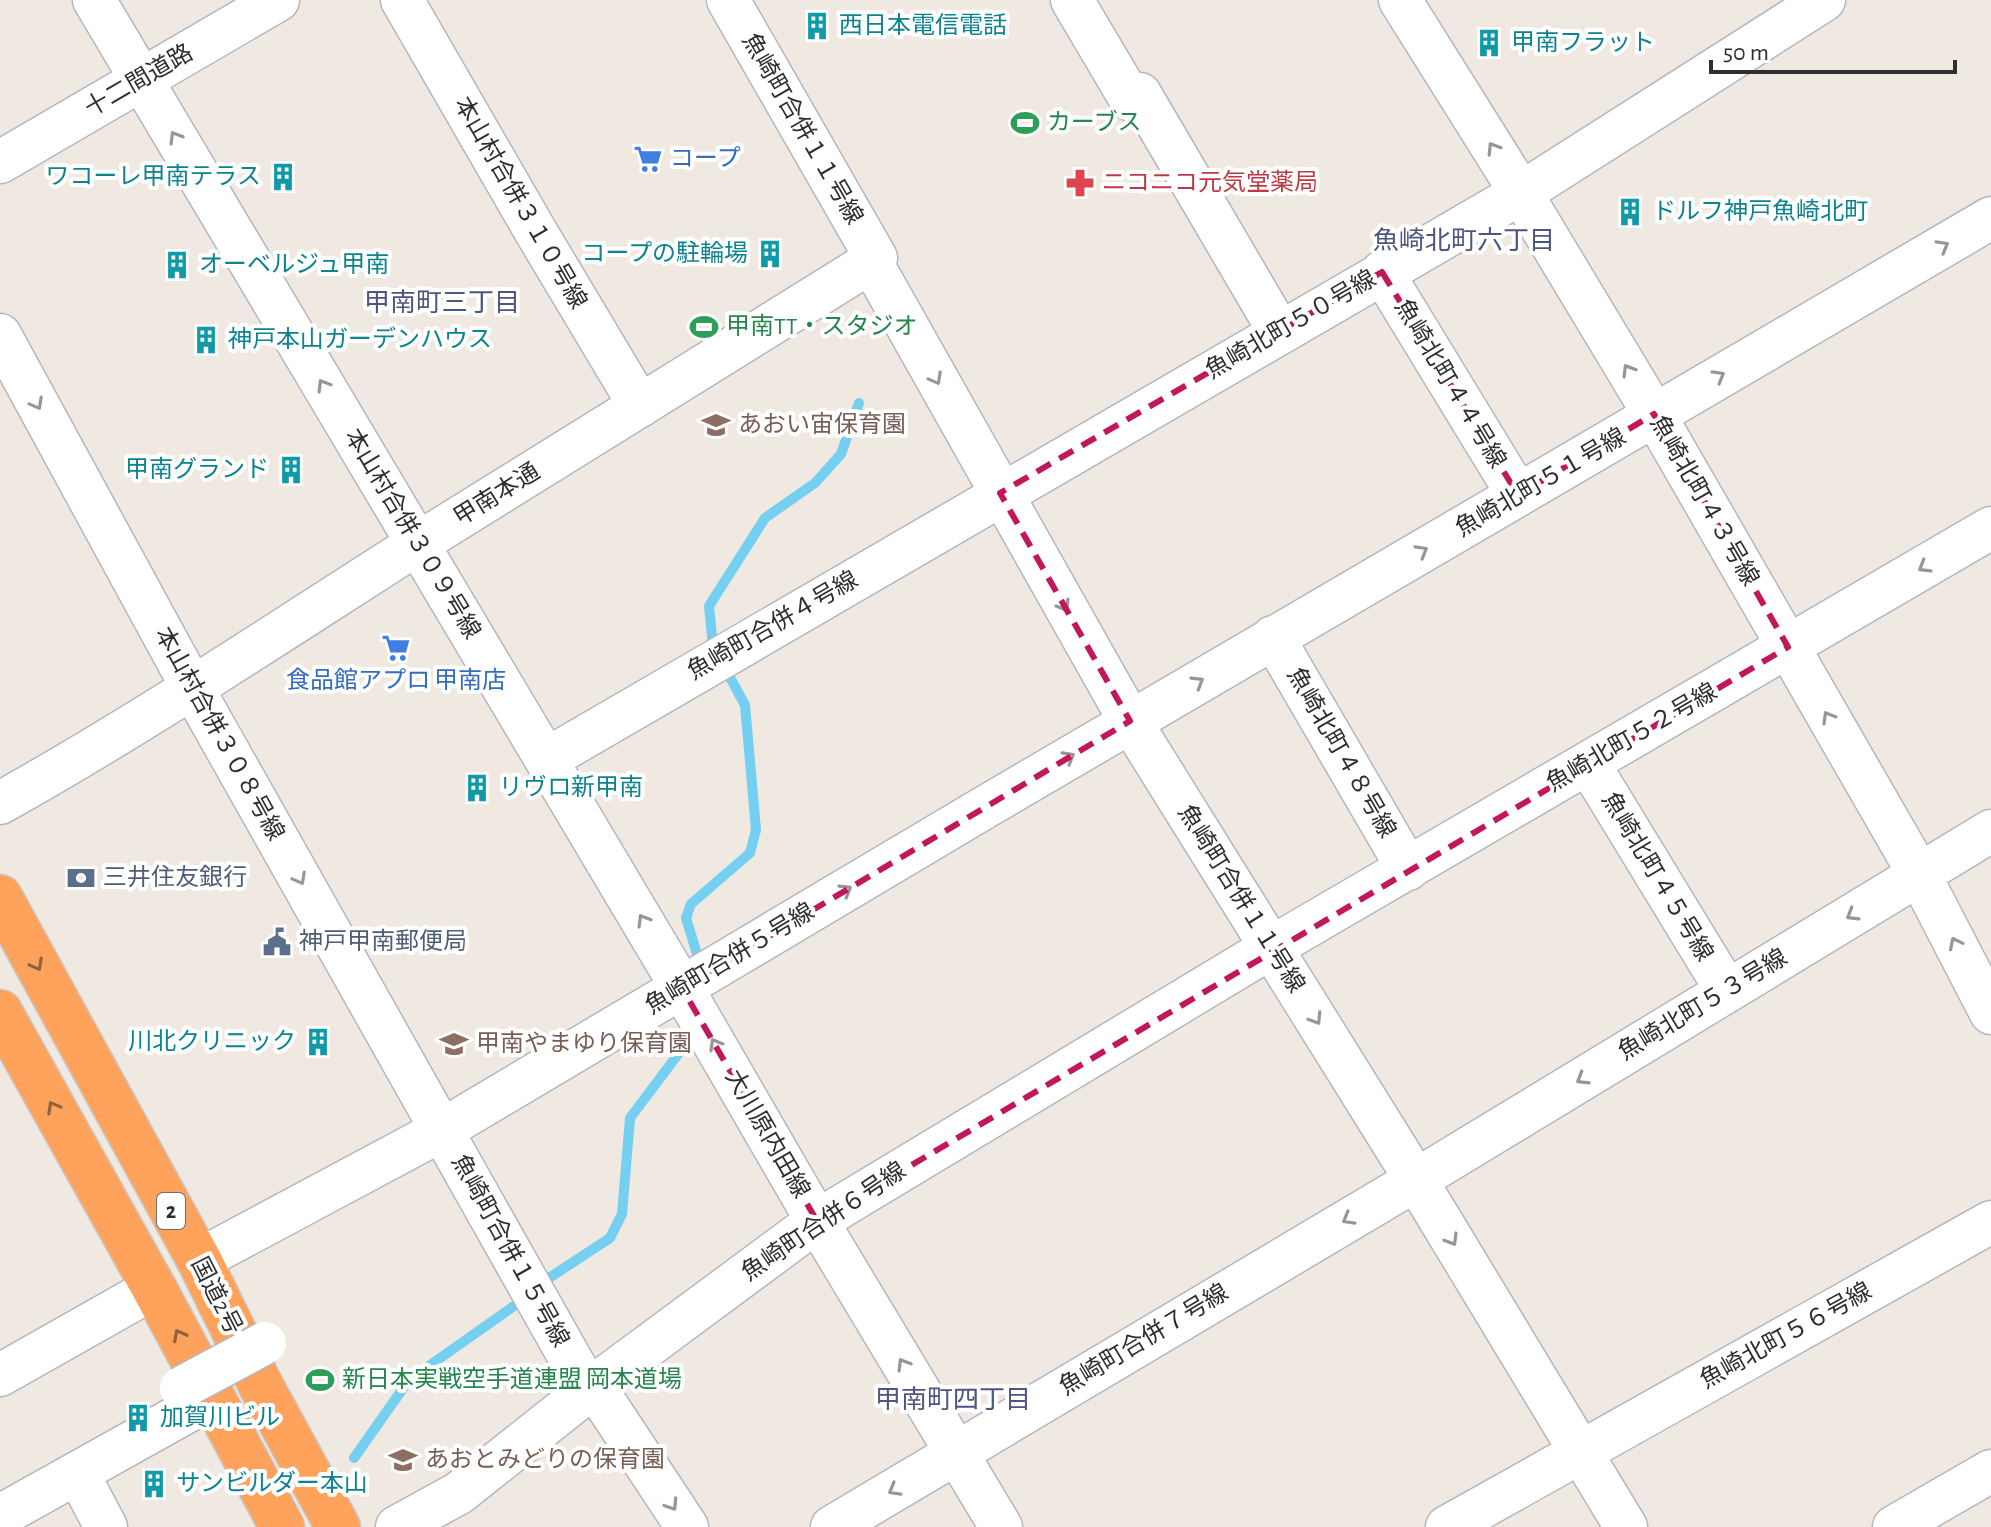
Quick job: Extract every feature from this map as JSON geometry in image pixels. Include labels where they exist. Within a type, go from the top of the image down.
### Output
[{"type":"highway","name":"国道2号","points":[[0,897],[199,1260],[260,1384],[338,1527]]},
{"type":"highway","name":"国道2号","points":[[1,1018],[154,1288],[197,1393],[282,1527]]},
{"type":"street","name":"本山村合併３０９号線","points":[[94,0],[682,988]]},
{"type":"street","name":"十二間道路","points":[[0,162],[278,0]]},
{"type":"street","name":"本山村合併３１０号線","points":[[402,0],[640,406]]},
{"type":"street","name":"魚崎町合併１１号線","points":[[728,0],[1000,493],[1130,721],[1416,1180],[1626,1527]]},
{"type":"street","points":[[1072,0],[1279,331]]},
{"type":"street","name":"魚崎北町４３号線","points":[[1400,0],[1654,414],[1919,874],[1991,1013]]},
{"type":"street","name":"魚崎北町５０号線","points":[[1000,493],[1521,193],[1824,0]]},
{"type":"street","name":"魚崎北町５１号線","points":[[1130,721],[1991,218]]},
{"type":"street","name":"甲南本通","points":[[0,803],[193,689],[418,544],[874,260]]},
{"type":"street","name":"魚崎北町４４号線","points":[[1382,272],[1518,495]]},
{"type":"street","name":"本山村合併３０８号線","points":[[0,335],[193,689],[442,1130]]},
{"type":"street","name":"魚崎町合併４号線","points":[[547,759],[1000,493]]},
{"type":"street","name":"魚崎北町５２号線","points":[[1272,947],[1991,528]]},
{"type":"street","name":"魚崎北町４８号線","points":[[1273,637],[1408,869]]},
{"type":"street","name":"魚崎町合併５号線","points":[[199,1260],[442,1130],[1130,721]]},
{"type":"street","name":"魚崎北町４５号線","points":[[1588,763],[1727,991]]},
{"type":"street","name":"魚崎北町５３号線","points":[[1416,1180],[1991,831]]},
{"type":"street","name":"魚崎町合併６号線","points":[[397,1527],[459,1493],[594,1386],[817,1221],[1272,947]]},
{"type":"street","name":"大川原内田線","points":[[682,988],[817,1221],[1001,1527]]},
{"type":"street","name":"魚崎町合併１５号線","points":[[442,1130],[583,1381],[594,1386],[687,1527]]},
{"type":"street","name":"魚崎町合併７号線","points":[[832,1527],[1416,1180]]},
{"type":"street","name":"魚崎北町５６号線","points":[[1447,1527],[1991,1222]]},
{"type":"street","points":[[0,1375],[154,1288]]},
{"type":"street","points":[[0,1516],[78,1474],[265,1343]]},
{"type":"street","points":[[1894,1527],[1991,1471]]},
{"type":"street","points":[[78,1474],[106,1527]]},
{"type":"highlighted area","points":[[1382,272],[1518,495],[1654,414],[1788,647],[817,1221],[682,988],[1130,721],[1000,493]]},
{"type":"waterway","points":[[713,647],[709,606],[765,518],[815,483],[841,454],[859,403]]},
{"type":"waterway","points":[[697,954],[686,918],[691,904],[750,853],[756,830],[745,705],[726,670]]},
{"type":"waterway","points":[[549,1278],[610,1238],[622,1214],[630,1118],[694,1033]]},
{"type":"waterway","points":[[354,1458],[409,1380],[514,1306]]},
{"type":"place","name":"西日本電信電話","points":[[817,26]]},
{"type":"place","name":"甲南フラット","points":[[1489,43]]},
{"type":"place","name":"カーブス","points":[[1025,123]]},
{"type":"place","name":"コープ","points":[[648,159]]},
{"type":"place","name":"ワコーレ甲南テラス","points":[[283,177]]},
{"type":"place","name":"ニコニコ元気堂薬局","points":[[1080,183]]},
{"type":"place","name":"ドルフ神戸魚崎北町","points":[[1630,212]]},
{"type":"place","name":"コープの駐輪場","points":[[770,254]]},
{"type":"place","name":"オーベルジュ甲南","points":[[177,265]]},
{"type":"place","name":"甲南TT・スタジオ","points":[[704,327]]},
{"type":"place","name":"神戸本山ガーデンハウス","points":[[206,340]]},
{"type":"place","name":"あおい宙保育園","points":[[716,425]]},
{"type":"place","name":"甲南グランド","points":[[291,470]]},
{"type":"place","name":"食品館アプロ 甲南店","points":[[396,648]]},
{"type":"place","name":"リヴロ新甲南","points":[[477,788]]},
{"type":"place","name":"三井住友銀行","points":[[81,878]]},
{"type":"place","name":"神戸甲南郵便局","points":[[277,942]]},
{"type":"place","name":"川北クリニック","points":[[318,1042]]},
{"type":"place","name":"甲南やまゆり保育園","points":[[454,1044]]},
{"type":"place","name":"新日本実戦空手道連盟 岡本道場","points":[[320,1380]]},
{"type":"place","name":"加賀川ビル","points":[[138,1418]]},
{"type":"place","name":"あおとみどりの保育園","points":[[403,1460]]},
{"type":"place","name":"サンビルダー本山","points":[[154,1484]]},
{"type":"district","name":"魚崎北町六丁目","points":[[1464,241]]},
{"type":"district","name":"甲南町三丁目","points":[[442,303]]},
{"type":"district","name":"甲南町四丁目","points":[[953,1400]]}]
